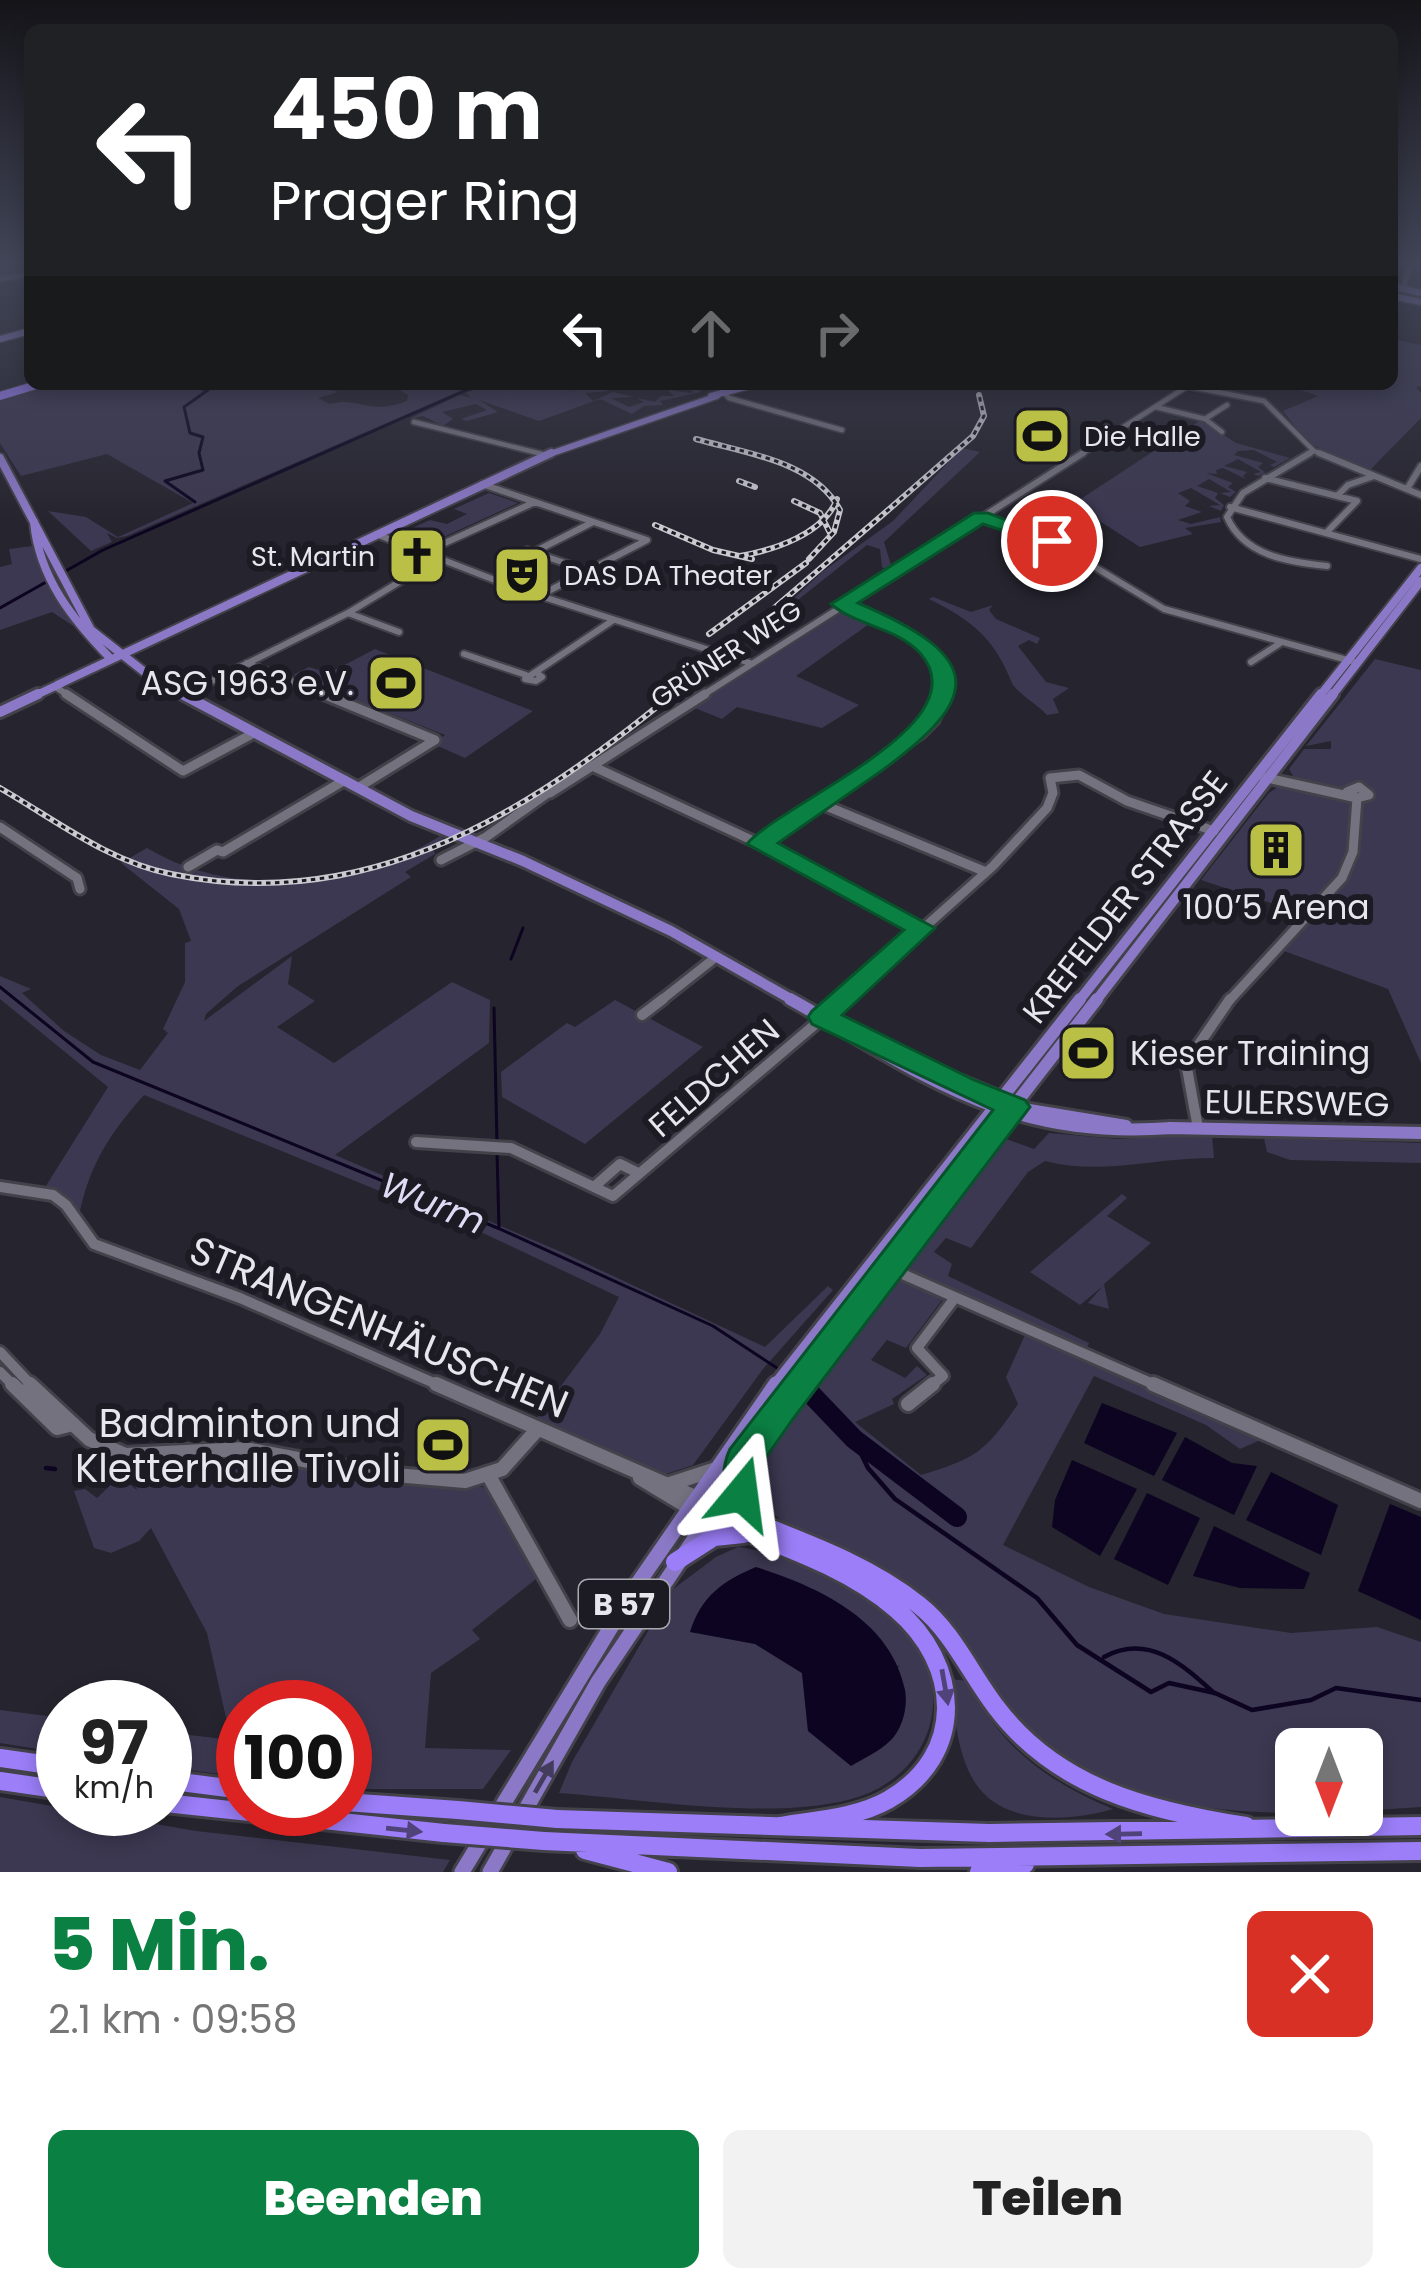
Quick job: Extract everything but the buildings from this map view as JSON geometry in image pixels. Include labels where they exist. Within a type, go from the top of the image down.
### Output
[{"type":"highway","points":[[744,1460],[742,1494],[758,1532]]},
{"type":"highway","points":[[700,1506],[915,1601],[956,1644],[1008,1722],[1071,1776],[1117,1799],[1156,1811],[1275,1830]]},
{"type":"highway","points":[[675,1562],[714,1537],[758,1532],[902,1614],[937,1655],[949,1702],[937,1754],[899,1793],[860,1811],[755,1830]]},
{"type":"highway","points":[[0,1759],[36,1764]]},
{"type":"highway","points":[[0,1781],[36,1786]]},
{"type":"highway","points":[[372,1804],[755,1830],[967,1836],[1275,1831]]},
{"type":"highway","points":[[192,1807],[445,1833],[780,1855],[1062,1858],[1421,1851]]},
{"type":"highway","points":[[1383,1827],[1421,1826]]},
{"type":"highway","points":[[549,1841],[668,1872]]},
{"type":"highway","points":[[979,1872],[1062,1858]]},
{"type":"main road","points":[[0,712],[544,455],[737,390]]},
{"type":"main road","points":[[0,458],[36,519],[36,549],[114,657]]},
{"type":"main road","points":[[0,468],[23,497]]},
{"type":"main road","name":"KREFELDER STRASSE","points":[[1354,661],[1421,564]]},
{"type":"main road","name":"KREFELDER STRASSE","points":[[490,1872],[590,1697],[675,1562],[713,1470],[781,1377],[881,1264],[1421,581]]},
{"type":"main road","name":"EULERSWEG","points":[[114,657],[378,797],[716,957],[870,1044],[881,1045],[1003,1109],[1093,1132],[1172,1128],[1421,1132]]},
{"type":"main road","name":"KREFELDER STRASSE","points":[[1003,1109],[1214,831],[1263,777]]},
{"type":"main road","name":"KREFELDER STRASSE","points":[[462,1872],[580,1672],[700,1506],[744,1460],[881,1264]]},
{"type":"street","points":[[719,390],[720,395],[842,430]]},
{"type":"street","name":"GRÜNER WEG","points":[[441,860],[1184,390]]},
{"type":"street","points":[[1216,390],[1269,403],[1314,451],[1421,493]]},
{"type":"street","points":[[1205,419],[1227,405]]},
{"type":"street","points":[[1201,406],[1217,410]]},
{"type":"street","points":[[1156,407],[1205,419],[1222,432]]},
{"type":"street","points":[[414,422],[544,455]]},
{"type":"street","points":[[1314,451],[1264,478],[1230,507],[1228,524],[1246,542],[1281,558],[1327,566]]},
{"type":"street","points":[[1409,485],[1421,466]]},
{"type":"street","points":[[1337,496],[1348,485],[1374,476]]},
{"type":"street","points":[[1264,478],[1358,502],[1326,533]]},
{"type":"street","points":[[480,485],[647,540],[537,597]]},
{"type":"street","points":[[424,552],[535,502]]},
{"type":"street","points":[[1230,507],[1421,564]]},
{"type":"street","points":[[981,517],[1052,541],[1164,609],[1354,661]]},
{"type":"street","points":[[587,572],[531,551],[593,522]]},
{"type":"street","points":[[374,535],[537,597],[750,663]]},
{"type":"street","points":[[184,695],[348,613],[439,558]]},
{"type":"street","points":[[760,844],[925,729],[946,693],[940,665],[917,639],[842,604]]},
{"type":"street","points":[[348,613],[399,632]]},
{"type":"street","points":[[464,654],[526,675],[538,674],[612,621]]},
{"type":"street","points":[[1251,662],[1279,644]]},
{"type":"street","points":[[248,664],[435,740],[358,787]]},
{"type":"street","points":[[55,686],[182,771],[254,733]]},
{"type":"street","points":[[592,766],[760,844],[922,928]]},
{"type":"street","name":"FELDCHEN","points":[[638,1173],[620,1164],[595,1186],[614,1196],[638,1173],[649,1170],[986,872],[1051,801],[1050,778],[1078,775],[1100,791],[1152,813],[1214,831]]},
{"type":"street","points":[[1198,1128],[1186,1063],[1237,988],[1321,906],[1342,878],[1353,852],[1352,795],[1263,777]]},
{"type":"street","points":[[188,867],[228,843],[234,846],[345,780]]},
{"type":"street","points":[[819,802],[986,872]]},
{"type":"street","points":[[0,827],[77,878],[80,889]]},
{"type":"street","points":[[642,1015],[716,957]]},
{"type":"street","points":[[416,1142],[518,1150],[586,1187],[595,1186]]},
{"type":"street","name":"STRANGENHÄUSCHEN","points":[[0,1187],[57,1198],[66,1204],[79,1232],[94,1244],[240,1298],[700,1506]]},
{"type":"street","points":[[881,1264],[1421,1501]]},
{"type":"street","points":[[908,1404],[943,1376],[917,1348],[953,1299]]},
{"type":"street","points":[[0,1352],[107,1450],[139,1457],[214,1448],[414,1479],[465,1481],[489,1476],[515,1458],[536,1431]]},
{"type":"street","points":[[0,1372],[57,1428],[74,1424]]},
{"type":"street","points":[[667,1485],[713,1470]]},
{"type":"street","name":"STRANGENHÄUSCHEN","points":[[636,1474],[667,1485],[700,1506]]},
{"type":"street","points":[[489,1476],[570,1620]]},
{"type":"shaded area","points":[[1398,351],[1421,351],[1421,386],[1416,387],[1421,393],[1421,418],[1369,471],[1308,443],[1283,411],[1318,396],[1301,390],[1398,390]]},
{"type":"shaded area","points":[[36,390],[332,390],[338,392],[318,398],[330,404],[383,407],[407,401],[408,395],[399,390],[462,390],[127,536],[117,538],[107,533],[112,542],[91,551],[48,511],[86,517],[118,537],[193,503],[107,454],[21,476],[0,443],[0,401]]},
{"type":"shaded area","points":[[604,390],[610,391],[585,393],[593,401],[613,392],[634,397],[611,398],[629,407],[644,402],[637,398],[655,402],[661,396],[674,396],[668,390],[701,392],[644,406],[632,414],[600,399],[539,421],[479,400],[498,412],[461,419],[487,410],[476,404],[442,412],[453,419],[443,426],[423,416],[409,419],[460,395],[472,398],[465,393]]},
{"type":"shaded area","points":[[1201,420],[1236,443],[1290,458],[1274,467],[1270,465],[1277,462],[1254,450],[1238,451],[1234,455],[1263,463],[1258,467],[1265,472],[1253,474],[1261,472],[1238,459],[1224,466],[1247,472],[1246,479],[1223,468],[1217,474],[1206,473],[1233,483],[1228,487],[1236,492],[1230,497],[1220,493],[1231,492],[1209,479],[1197,486],[1218,493],[1215,498],[1224,505],[1221,511],[1209,506],[1220,505],[1191,488],[1178,493],[1190,501],[1185,506],[1202,512],[1178,520],[1191,524],[1220,517],[1221,522],[1185,528],[1193,534],[1140,547],[1073,504]]},
{"type":"shaded area","points":[[962,448],[980,452],[884,542],[892,568],[882,567],[880,549],[867,545],[759,631],[822,572],[893,521]]},
{"type":"shaded area","points":[[489,493],[518,503],[426,545],[399,534],[430,520],[447,524],[467,514],[454,509]]},
{"type":"shaded area","points":[[32,546],[75,627],[52,612],[0,630],[0,567],[12,564],[9,549]]},
{"type":"shaded area","points":[[929,599],[971,612],[993,605],[989,610],[996,619],[1040,638],[1037,644],[1029,640],[1018,646],[1046,682],[1069,688],[1053,699],[1059,713],[1047,715],[1018,690],[989,642],[970,623]]},
{"type":"shaded area","points":[[839,610],[872,622],[796,676],[859,705],[822,728],[737,707],[722,719],[690,706]]},
{"type":"shaded area","points":[[375,649],[533,711],[465,758],[433,744],[445,735],[293,675],[309,667],[329,673]]},
{"type":"shaded area","points":[[1375,659],[1421,670],[1421,1063],[1388,989],[1284,951],[1314,917],[1201,880],[1268,794],[1293,776],[1289,769],[1304,749],[1331,749],[1331,741],[1306,746]]},
{"type":"shaded area","points":[[440,836],[446,841],[433,848],[435,854],[405,872],[411,877],[238,986],[204,1021],[292,956],[288,984],[315,1001],[277,1027],[334,1063],[452,982],[490,1000],[489,1043],[335,1155],[566,1254],[765,1347],[828,1286],[833,1290],[763,1369],[693,1465],[666,1474],[533,1423],[600,1334],[619,1297],[485,1234],[144,1095],[102,1151],[79,1216],[68,1199],[44,1189],[108,1087],[0,999],[0,976],[31,989],[22,993],[64,1031],[101,1055],[140,1070],[168,1033],[163,1029],[185,982],[185,943],[191,941],[179,909],[121,863],[147,848],[181,865],[218,875],[296,881],[373,867]]},
{"type":"shaded area","points":[[615,1000],[703,1047],[585,1144],[502,1097],[501,1072],[567,1023],[575,1027]]},
{"type":"shaded area","points":[[1049,1133],[1117,1139],[1212,1135],[1214,1158],[1087,1167],[1045,1161],[1028,1172],[971,1248],[946,1238],[934,1252],[952,1264],[948,1276],[1089,1343],[1085,1352],[908,1272],[904,1264],[1001,1137],[1034,1149]]},
{"type":"shaded area","points":[[1264,1138],[1421,1143],[1421,1163],[1290,1160],[1267,1152]]},
{"type":"shaded area","points":[[1122,1194],[1127,1198],[1107,1216],[1151,1243],[1104,1284],[1109,1309],[1088,1303],[1103,1286],[1080,1305],[1030,1272]]},
{"type":"shaded area","points":[[899,1279],[942,1300],[906,1348],[887,1340],[871,1360],[905,1378],[917,1366],[927,1375],[892,1399],[894,1404],[855,1422],[921,1475],[978,1451],[1007,1420],[1018,1404],[1006,1377],[1025,1335],[1265,1438],[1240,1449],[1206,1425],[1094,1376],[1003,1545],[1089,1587],[1164,1614],[1291,1633],[1377,1627],[1421,1642],[1421,1807],[1383,1810],[1383,1728],[1275,1728],[1275,1812],[1172,1802],[1095,1777],[1028,1731],[946,1619],[916,1591],[869,1560],[805,1533],[770,1511],[752,1479],[788,1416],[872,1301],[879,1301]]},
{"type":"shaded area","points":[[1102,1403],[1177,1433],[1154,1476],[1084,1443]]},
{"type":"shaded area","points":[[1185,1437],[1232,1463],[1257,1466],[1234,1515],[1162,1480]]},
{"type":"shaded area","points":[[237,1454],[408,1483],[492,1490],[536,1579],[472,1630],[480,1639],[431,1673],[425,1748],[511,1750],[483,1789],[372,1789],[372,1680],[218,1680],[207,1633],[151,1528],[139,1541],[111,1553],[94,1548],[74,1491],[85,1489],[97,1498],[114,1482],[128,1483],[138,1491],[124,1471],[129,1462]]},
{"type":"shaded area","points":[[1072,1460],[1137,1489],[1100,1556],[1052,1527],[1055,1500]]},
{"type":"shaded area","points":[[1271,1472],[1338,1505],[1321,1555],[1246,1520]]},
{"type":"shaded area","points":[[1147,1493],[1200,1518],[1168,1585],[1114,1559]]},
{"type":"shaded area","points":[[1390,1504],[1421,1517],[1421,1620],[1358,1591]]},
{"type":"shaded area","points":[[1214,1526],[1310,1573],[1304,1589],[1240,1588],[1193,1576]]},
{"type":"shaded area","points":[[738,1547],[804,1567],[874,1606],[907,1634],[931,1680],[933,1704],[919,1749],[885,1785],[829,1804],[792,1808],[712,1807],[559,1793],[572,1762],[672,1590],[716,1557]],"holes":[[[691,1631],[900,1666],[808,1731],[802,1673],[755,1644]]]},
{"type":"shaded area","points":[[756,1567],[804,1585],[849,1610],[885,1644],[897,1665],[906,1696],[901,1724],[886,1745],[851,1766],[808,1731],[802,1673],[755,1644],[690,1632],[714,1592]]},
{"type":"shaded area","points":[[950,1679],[968,1681],[995,1725],[1028,1760],[1067,1787],[1113,1809],[1037,1817],[986,1796],[963,1757]]},
{"type":"shaded area","points":[[0,1710],[36,1715],[36,1749],[0,1743]]},
{"type":"shaded area","points":[[192,1735],[216,1738],[216,1774],[192,1770]]},
{"type":"shaded area","points":[[0,1797],[36,1803],[36,1836],[192,1836],[192,1830],[450,1860],[443,1872],[0,1872]]},
{"type":"waterway","points":[[195,502],[165,481],[203,470],[199,453],[203,437],[190,433],[184,407],[208,390]]},
{"type":"waterway","name":"Wurm","points":[[0,608],[103,550],[466,390]]},
{"type":"waterway","points":[[511,959],[523,928]]},
{"type":"waterway","name":"Wurm","points":[[0,987],[93,1062],[500,1229],[713,1326],[780,1370]]},
{"type":"waterway","points":[[494,1008],[497,1143]]},
{"type":"waterway","points":[[497,1153],[499,1227]]},
{"type":"waterway","name":"Wurm","points":[[810,1393],[854,1439],[957,1517]]},
{"type":"waterway","name":"Wurm","points":[[854,1439],[868,1468],[895,1499],[1037,1598],[1077,1645],[1151,1692],[1169,1683],[1214,1693]]},
{"type":"waterway","points":[[46,1468],[55,1469]]},
{"type":"waterway","name":"Wurm","points":[[1104,1657],[1120,1650],[1150,1650],[1177,1663],[1214,1693]]},
{"type":"waterway","name":"Wurm","points":[[1214,1693],[1252,1710],[1311,1700],[1336,1688],[1421,1700]]},
{"type":"railway","points":[[0,788],[104,850],[171,874],[256,883],[337,876],[414,855],[487,822],[557,781],[689,681],[973,436],[984,416],[979,395]]},
{"type":"railway","points":[[696,439],[777,461],[813,480],[835,503]]},
{"type":"railway","points":[[739,481],[755,487]]},
{"type":"railway","points":[[835,503],[837,499]]},
{"type":"railway","points":[[794,501],[820,513],[823,519]]},
{"type":"railway","points":[[809,559],[834,532],[840,510],[835,503]]},
{"type":"railway","points":[[823,519],[835,503]]},
{"type":"railway","points":[[740,556],[782,545],[823,519]]},
{"type":"railway","points":[[823,519],[830,533]]},
{"type":"railway","points":[[655,525],[713,550],[752,559]]},
{"type":"railway","points":[[709,634],[806,563]]},
{"type":"place","name":"Die Halle","points":[[1042,436]]},
{"type":"place","name":"St. Martin","points":[[417,556]]},
{"type":"place","name":"DAS DA Theater","points":[[522,575]]},
{"type":"place","name":"ASG 1963 e.V.","points":[[396,683]]},
{"type":"place","name":"100’5 Arena","points":[[1276,850]]},
{"type":"place","name":"Kieser Training","points":[[1088,1053]]},
{"type":"place","name":"Badminton und Kletterhalle Tivoli","points":[[443,1445]]},
{"type":"route","points":[[742,1494],[744,1460],[780,1408],[1014,1107],[963,1088],[822,1017],[922,928],[760,844],[920,733],[945,700],[945,677],[929,650],[904,630],[842,604],[981,517],[1052,541]]}]
